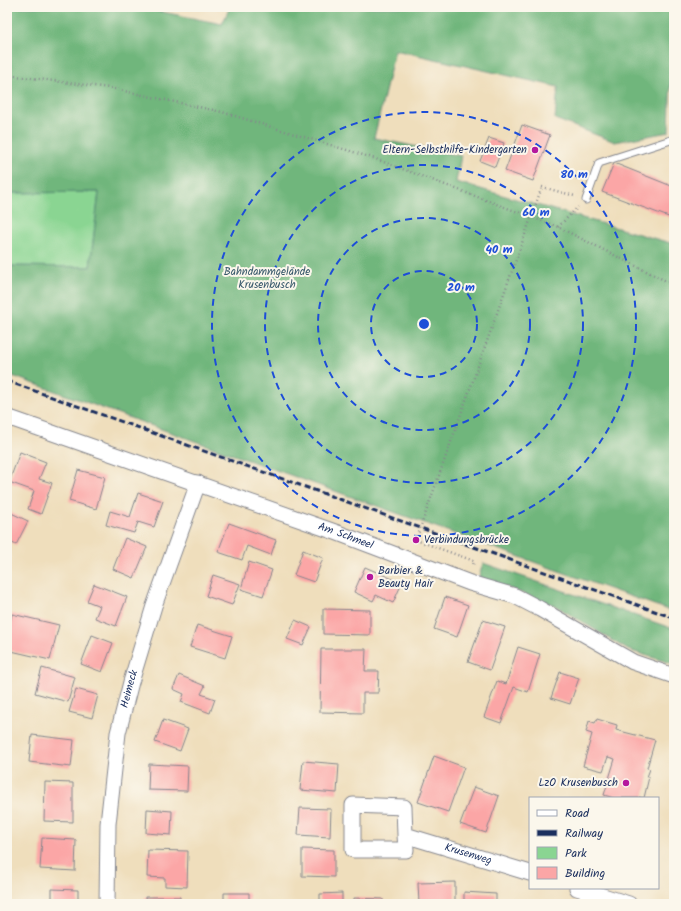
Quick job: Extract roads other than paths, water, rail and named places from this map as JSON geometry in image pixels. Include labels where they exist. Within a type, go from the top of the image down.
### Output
[{"type":"street","name":"Am Schmeel","points":[[7,416],[338,533],[470,583],[514,596],[540,609],[633,662],[674,676]]},
{"type":"street","name":"Heimeck","points":[[107,904],[108,824],[118,733],[131,682],[154,606],[198,484]]},
{"type":"street","points":[[353,805],[404,807],[405,835],[406,850],[353,850],[353,805]]},
{"type":"street","name":"Krusenweg","points":[[405,835],[529,874]]},
{"type":"street","points":[[580,889],[629,904]]},
{"type":"lane","points":[[586,200],[600,163],[674,139]]},
{"type":"railway","points":[[7,381],[674,618]]},
{"type":"place","name":"Eltern-Selbsthilfe-Kindergarten","points":[[535,150]]},
{"type":"place","name":"Verbindungsbrücke","points":[[416,540]]},
{"type":"place","name":"Barbier & Beauty Hair","points":[[370,577]]},
{"type":"place","name":"LzO Krusenbusch","points":[[626,783]]},
{"type":"park label","name":"Bahndammgelände Krusenbusch","points":[[267,278]]}]
